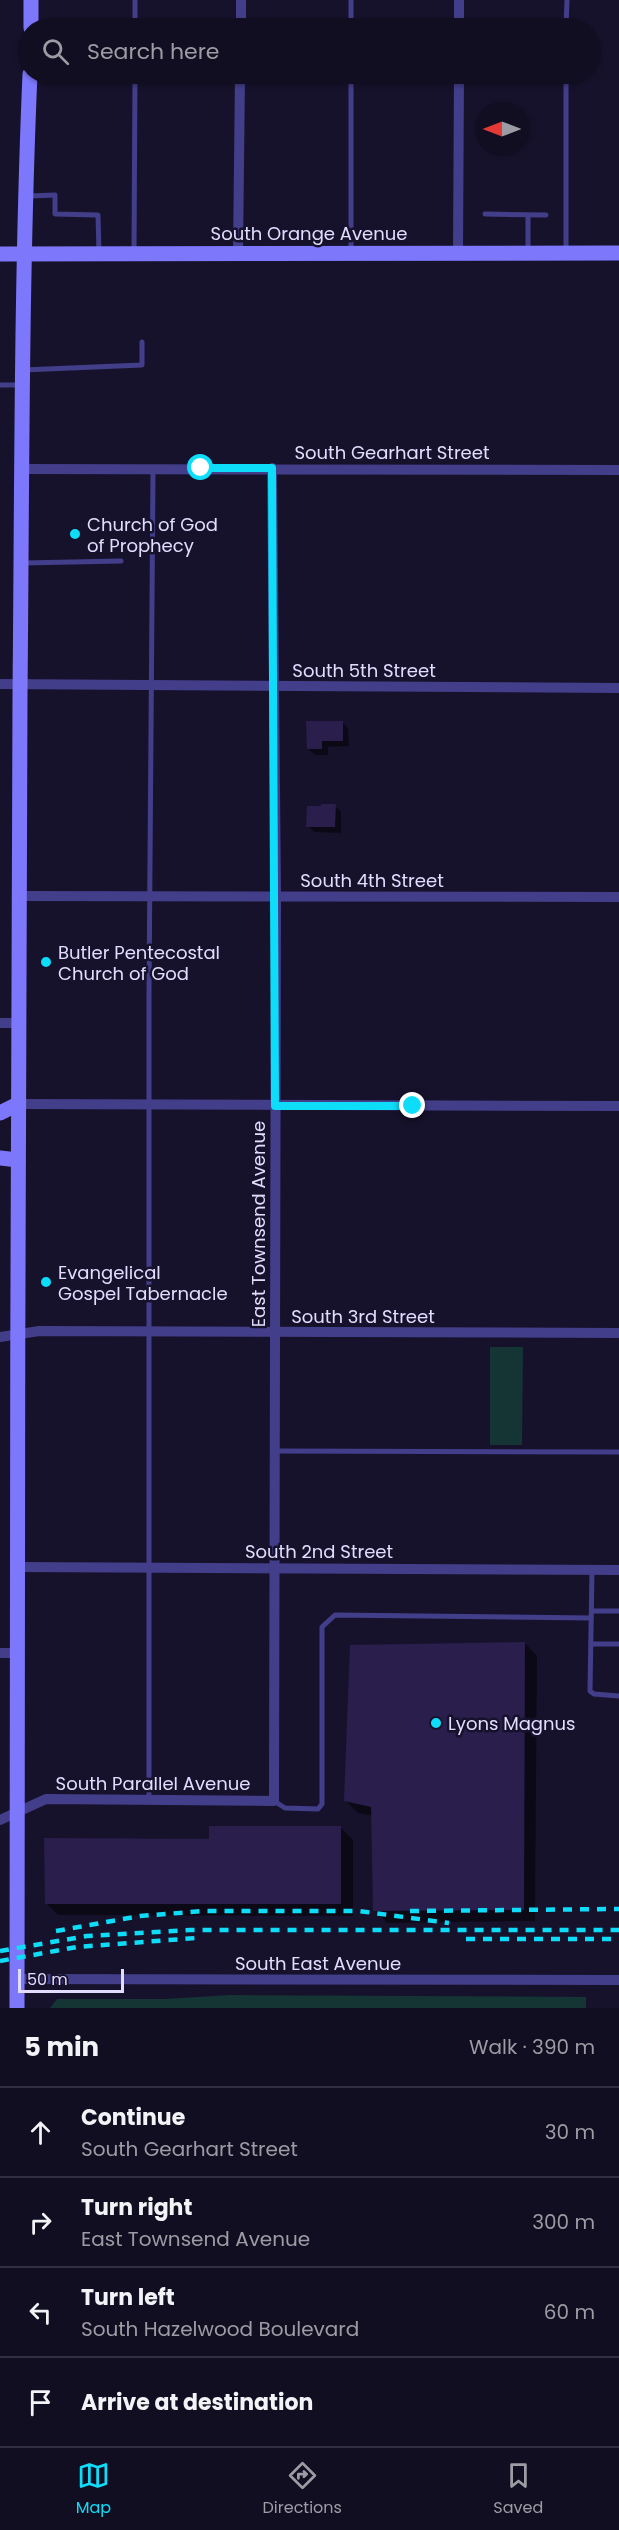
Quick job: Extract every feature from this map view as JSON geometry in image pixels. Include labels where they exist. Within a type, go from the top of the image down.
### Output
[{"type":"street","points":[[31,0],[31,18]]},
{"type":"street","points":[[241,0],[241,18]]},
{"type":"street","points":[[459,0],[459,18]]},
{"type":"street","points":[[17,2008],[21,378],[24,196],[30,84]]},
{"type":"street","points":[[238,253],[240,84]]},
{"type":"street","points":[[458,252],[459,84]]},
{"type":"street","name":"South Orange Avenue","points":[[0,254],[528,252],[619,254]]},
{"type":"street","name":"East Townsend Avenue","points":[[272,468],[276,896],[274,1801]]},
{"type":"street","name":"South Gearhart Street","points":[[21,469],[619,470]]},
{"type":"street","name":"South 5th Street","points":[[0,684],[619,688]]},
{"type":"street","name":"South 4th Street","points":[[18,896],[619,897]]},
{"type":"street","points":[[0,1023],[18,1023]]},
{"type":"street","points":[[0,1113],[18,1104],[619,1106]]},
{"type":"street","points":[[0,1158],[18,1160]]},
{"type":"street","name":"South 3rd Street","points":[[0,1337],[39,1331],[619,1333]]},
{"type":"street","name":"South 2nd Street","points":[[19,1567],[619,1570]]},
{"type":"street","points":[[0,1653],[18,1653]]},
{"type":"street","name":"South Parallel Avenue","points":[[0,1820],[46,1799],[274,1801]]},
{"type":"street","name":"South East Avenue","points":[[17,1979],[619,1980]]},
{"type":"lane","points":[[135,0],[135,18]]},
{"type":"lane","points":[[351,0],[351,18]]},
{"type":"lane","points":[[566,18],[567,0]]},
{"type":"lane","points":[[134,253],[135,84]]},
{"type":"lane","points":[[351,84],[351,253]]},
{"type":"lane","points":[[566,84],[566,253]]},
{"type":"lane","points":[[24,196],[55,195],[55,214],[98,215],[99,254]]},
{"type":"lane","points":[[485,214],[546,215]]},
{"type":"lane","points":[[528,216],[528,252]]},
{"type":"lane","points":[[0,386],[21,378],[142,364],[142,342]]},
{"type":"lane","points":[[149,1800],[153,468]]},
{"type":"lane","points":[[21,563],[121,561]]},
{"type":"lane","points":[[274,1450],[619,1452]]},
{"type":"lane","points":[[592,1570],[590,1691],[594,1694],[619,1696]]},
{"type":"lane","points":[[592,1611],[619,1611]]},
{"type":"lane","points":[[274,1801],[285,1808],[318,1809],[322,1804],[322,1627],[335,1616],[591,1618]]},
{"type":"lane","points":[[591,1644],[619,1644]]},
{"type":"green space","points":[[490,1347],[523,1347],[522,1445],[490,1445]]},
{"type":"green space","points":[[230,1995],[586,1997],[586,2008],[50,2008],[57,1999],[164,1999]]},
{"type":"building","points":[[306,721],[343,721],[343,741],[322,741],[322,749],[307,749]]},
{"type":"building","points":[[321,804],[336,804],[335,827],[306,827],[307,806],[321,806]]},
{"type":"building","name":"Lyons Magnus","points":[[525,1642],[524,1910],[373,1911],[371,1807],[344,1801],[350,1645]]},
{"type":"building","points":[[209,1826],[341,1826],[341,1904],[45,1904],[44,1838],[209,1839]]},
{"type":"railway","points":[[410,1911],[619,1909]]},
{"type":"railway","points":[[56,1931],[140,1916],[204,1911],[359,1911],[449,1923]]},
{"type":"railway","points":[[0,1951],[87,1936],[190,1930],[619,1930]]},
{"type":"railway","points":[[0,1961],[77,1947],[196,1938]]},
{"type":"railway","points":[[466,1939],[619,1939]]},
{"type":"place","name":"Church of God of Prophecy","points":[[75,534]]},
{"type":"place","name":"Butler Pentecostal Church of God","points":[[46,962]]},
{"type":"place","name":"Evangelical Gospel Tabernacle","points":[[46,1282]]},
{"type":"place","name":"Lyons Magnus","points":[[436,1723]]},
{"type":"route","points":[[201,468],[272,468],[276,873],[275,1106],[413,1106]]}]
